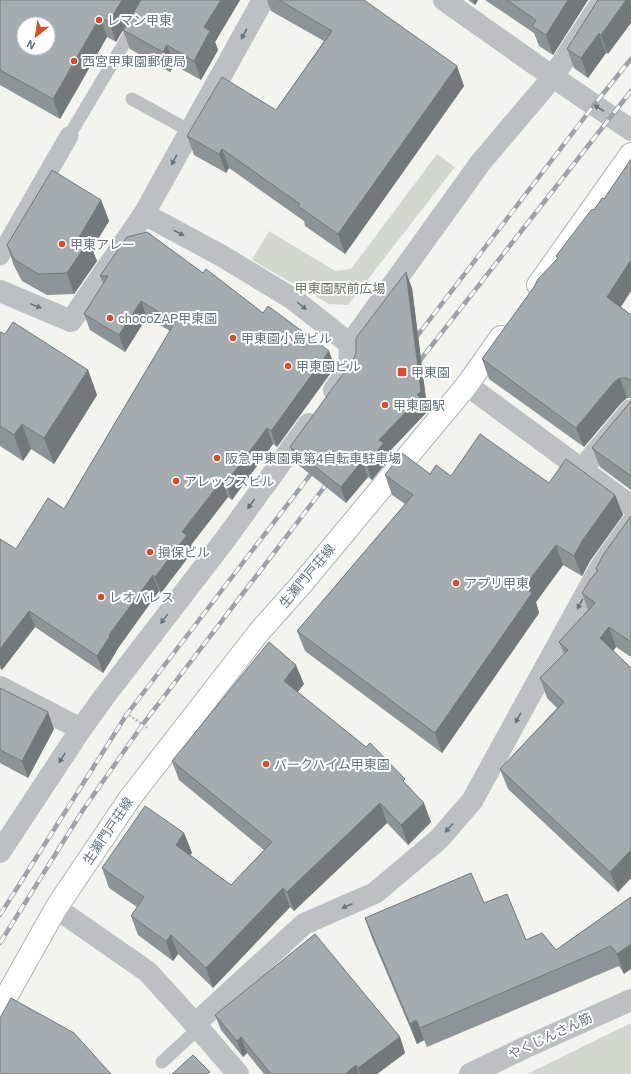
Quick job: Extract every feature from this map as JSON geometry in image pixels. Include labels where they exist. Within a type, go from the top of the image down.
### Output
[{"type":"main road","points":[[526,302],[631,154]]},
{"type":"main road","name":"生瀬門戸荘線","points":[[0,1008],[56,908],[130,798],[259,632],[300,586],[467,385],[512,321]]},
{"type":"street","points":[[0,291],[71,321],[144,214],[264,0]]},
{"type":"street","points":[[444,0],[631,130]]},
{"type":"street","points":[[2,845],[81,729],[224,541],[349,369],[350,344],[481,162],[553,77],[603,0]]},
{"type":"street","points":[[0,256],[69,136]]},
{"type":"street","points":[[144,214],[222,256],[293,299],[350,344]]},
{"type":"street","points":[[467,385],[631,506]]},
{"type":"street","points":[[582,470],[631,410]]},
{"type":"street","points":[[197,1026],[304,924],[375,893],[439,839],[463,812],[472,801],[600,568],[631,524]]},
{"type":"street","points":[[0,687],[81,729]]},
{"type":"street","points":[[56,908],[148,972],[238,1074]]},
{"type":"street","name":"やくじんさん筋","points":[[470,1074],[526,1046],[631,1000]]},
{"type":"lane","points":[[69,136],[150,0]]},
{"type":"lane","points":[[132,99],[190,131]]},
{"type":"lane","points":[[162,1062],[197,1026]]},
{"type":"path","points":[[104,698],[171,744]]},
{"type":"green space","name":"甲東園駅前広場","points":[[437,154],[455,167],[348,305],[329,304],[252,260],[269,231],[335,271],[351,269]]},
{"type":"green space","points":[[631,1023],[631,1074],[527,1074]]},
{"type":"building","points":[[0,0],[122,0],[109,22],[100,17],[53,99],[0,70]]},
{"type":"building","points":[[141,0],[221,0],[204,27],[210,31],[194,61],[167,45],[163,52],[123,30]]},
{"type":"building","points":[[279,0],[364,0],[457,66],[338,234],[298,206],[300,204],[222,149],[219,154],[187,136],[222,77],[276,110],[332,31]]},
{"type":"building","points":[[507,0],[568,0],[546,35],[532,26],[536,20]]},
{"type":"building","points":[[598,0],[626,0],[601,35],[599,33],[581,58],[567,49]]},
{"type":"building","points":[[631,159],[631,260],[607,297],[631,315],[631,380],[620,378],[614,382],[576,428],[482,359],[534,287],[538,279],[558,258],[556,256],[592,209],[594,210],[602,198],[604,199]]},
{"type":"building","name":"甲東アレー","points":[[52,170],[101,200],[75,244],[89,240],[67,273],[39,274],[15,260],[7,245]]},
{"type":"building","points":[[147,232],[203,273],[206,269],[263,313],[268,306],[329,351],[271,431],[267,428],[226,483],[222,480],[182,532],[187,535],[155,577],[153,575],[109,635],[110,636],[97,656],[29,611],[0,649],[0,539],[16,549],[48,498],[64,509],[175,322],[141,301],[119,335],[84,314],[108,276],[100,276],[127,237]]},
{"type":"building","name":"甲東園駅","points":[[406,272],[421,391],[417,395],[420,397],[379,440],[384,443],[366,464],[362,461],[341,487],[290,447],[353,360],[356,353],[356,338]]},
{"type":"building","points":[[13,322],[88,370],[44,438],[22,424],[14,435],[0,426],[0,332],[5,334]]},
{"type":"building","points":[[631,401],[631,476],[592,448]]},
{"type":"building","name":"アプリ甲東","points":[[480,434],[549,483],[566,459],[615,495],[582,541],[574,556],[556,545],[524,587],[532,593],[435,733],[297,631],[413,495],[385,475],[402,453],[430,474],[436,465],[451,476]]},
{"type":"building","points":[[631,516],[631,642],[609,627],[600,638],[631,668],[631,850],[610,872],[500,769],[564,702],[540,678],[568,650],[559,642],[595,603],[582,593],[598,570],[596,569],[603,555]]},
{"type":"building","points":[[269,642],[296,665],[284,681],[366,747],[370,743],[405,779],[403,781],[424,803],[401,825],[380,803],[287,892],[283,888],[206,968],[171,935],[166,941],[131,916],[144,897],[102,868],[145,806],[184,833],[176,845],[231,885],[272,842],[172,761]]},
{"type":"building","points":[[0,688],[48,712],[22,761],[0,750]]},
{"type":"building","points":[[471,873],[484,903],[507,894],[526,940],[542,933],[556,950],[631,897],[631,944],[617,954],[611,946],[420,1028],[416,1020],[410,1024],[365,918]]},
{"type":"building","points":[[315,934],[400,1037],[358,1068],[356,1065],[345,1074],[271,1074],[241,1037],[237,1041],[215,1015]]},
{"type":"building","points":[[11,998],[74,1033],[111,1074],[0,1074],[0,1018]]},
{"type":"building","points":[[193,1055],[210,1072],[207,1074],[172,1074]]},
{"type":"railway","points":[[411,344],[631,59]]},
{"type":"railway","points":[[414,368],[631,91]]},
{"type":"railway","points":[[0,915],[127,714],[317,466]]},
{"type":"railway","points":[[0,943],[83,810],[143,724],[332,477]]},
{"type":"place","name":"レマン甲東","points":[[99,20]]},
{"type":"place","name":"西宮甲東園郵便局","points":[[74,61]]},
{"type":"place","name":"甲東アレー","points":[[62,244]]},
{"type":"place","name":"chocoZAP甲東園","points":[[110,318]]},
{"type":"place","name":"甲東園小島ビル","points":[[233,338]]},
{"type":"place","name":"甲東園ビル","points":[[288,366]]},
{"type":"place","name":"甲東園","points":[[402,372]]},
{"type":"place","name":"甲東園駅","points":[[385,405]]},
{"type":"place","name":"阪急甲東園東第4自転車駐車場","points":[[217,458]]},
{"type":"place","name":"アレックスビル","points":[[176,481]]},
{"type":"place","name":"損保ビル","points":[[150,552]]},
{"type":"place","name":"アプリ甲東","points":[[456,583]]},
{"type":"place","name":"レオパレス","points":[[101,597]]},
{"type":"place","name":"パークハイム甲東園","points":[[266,764]]}]
